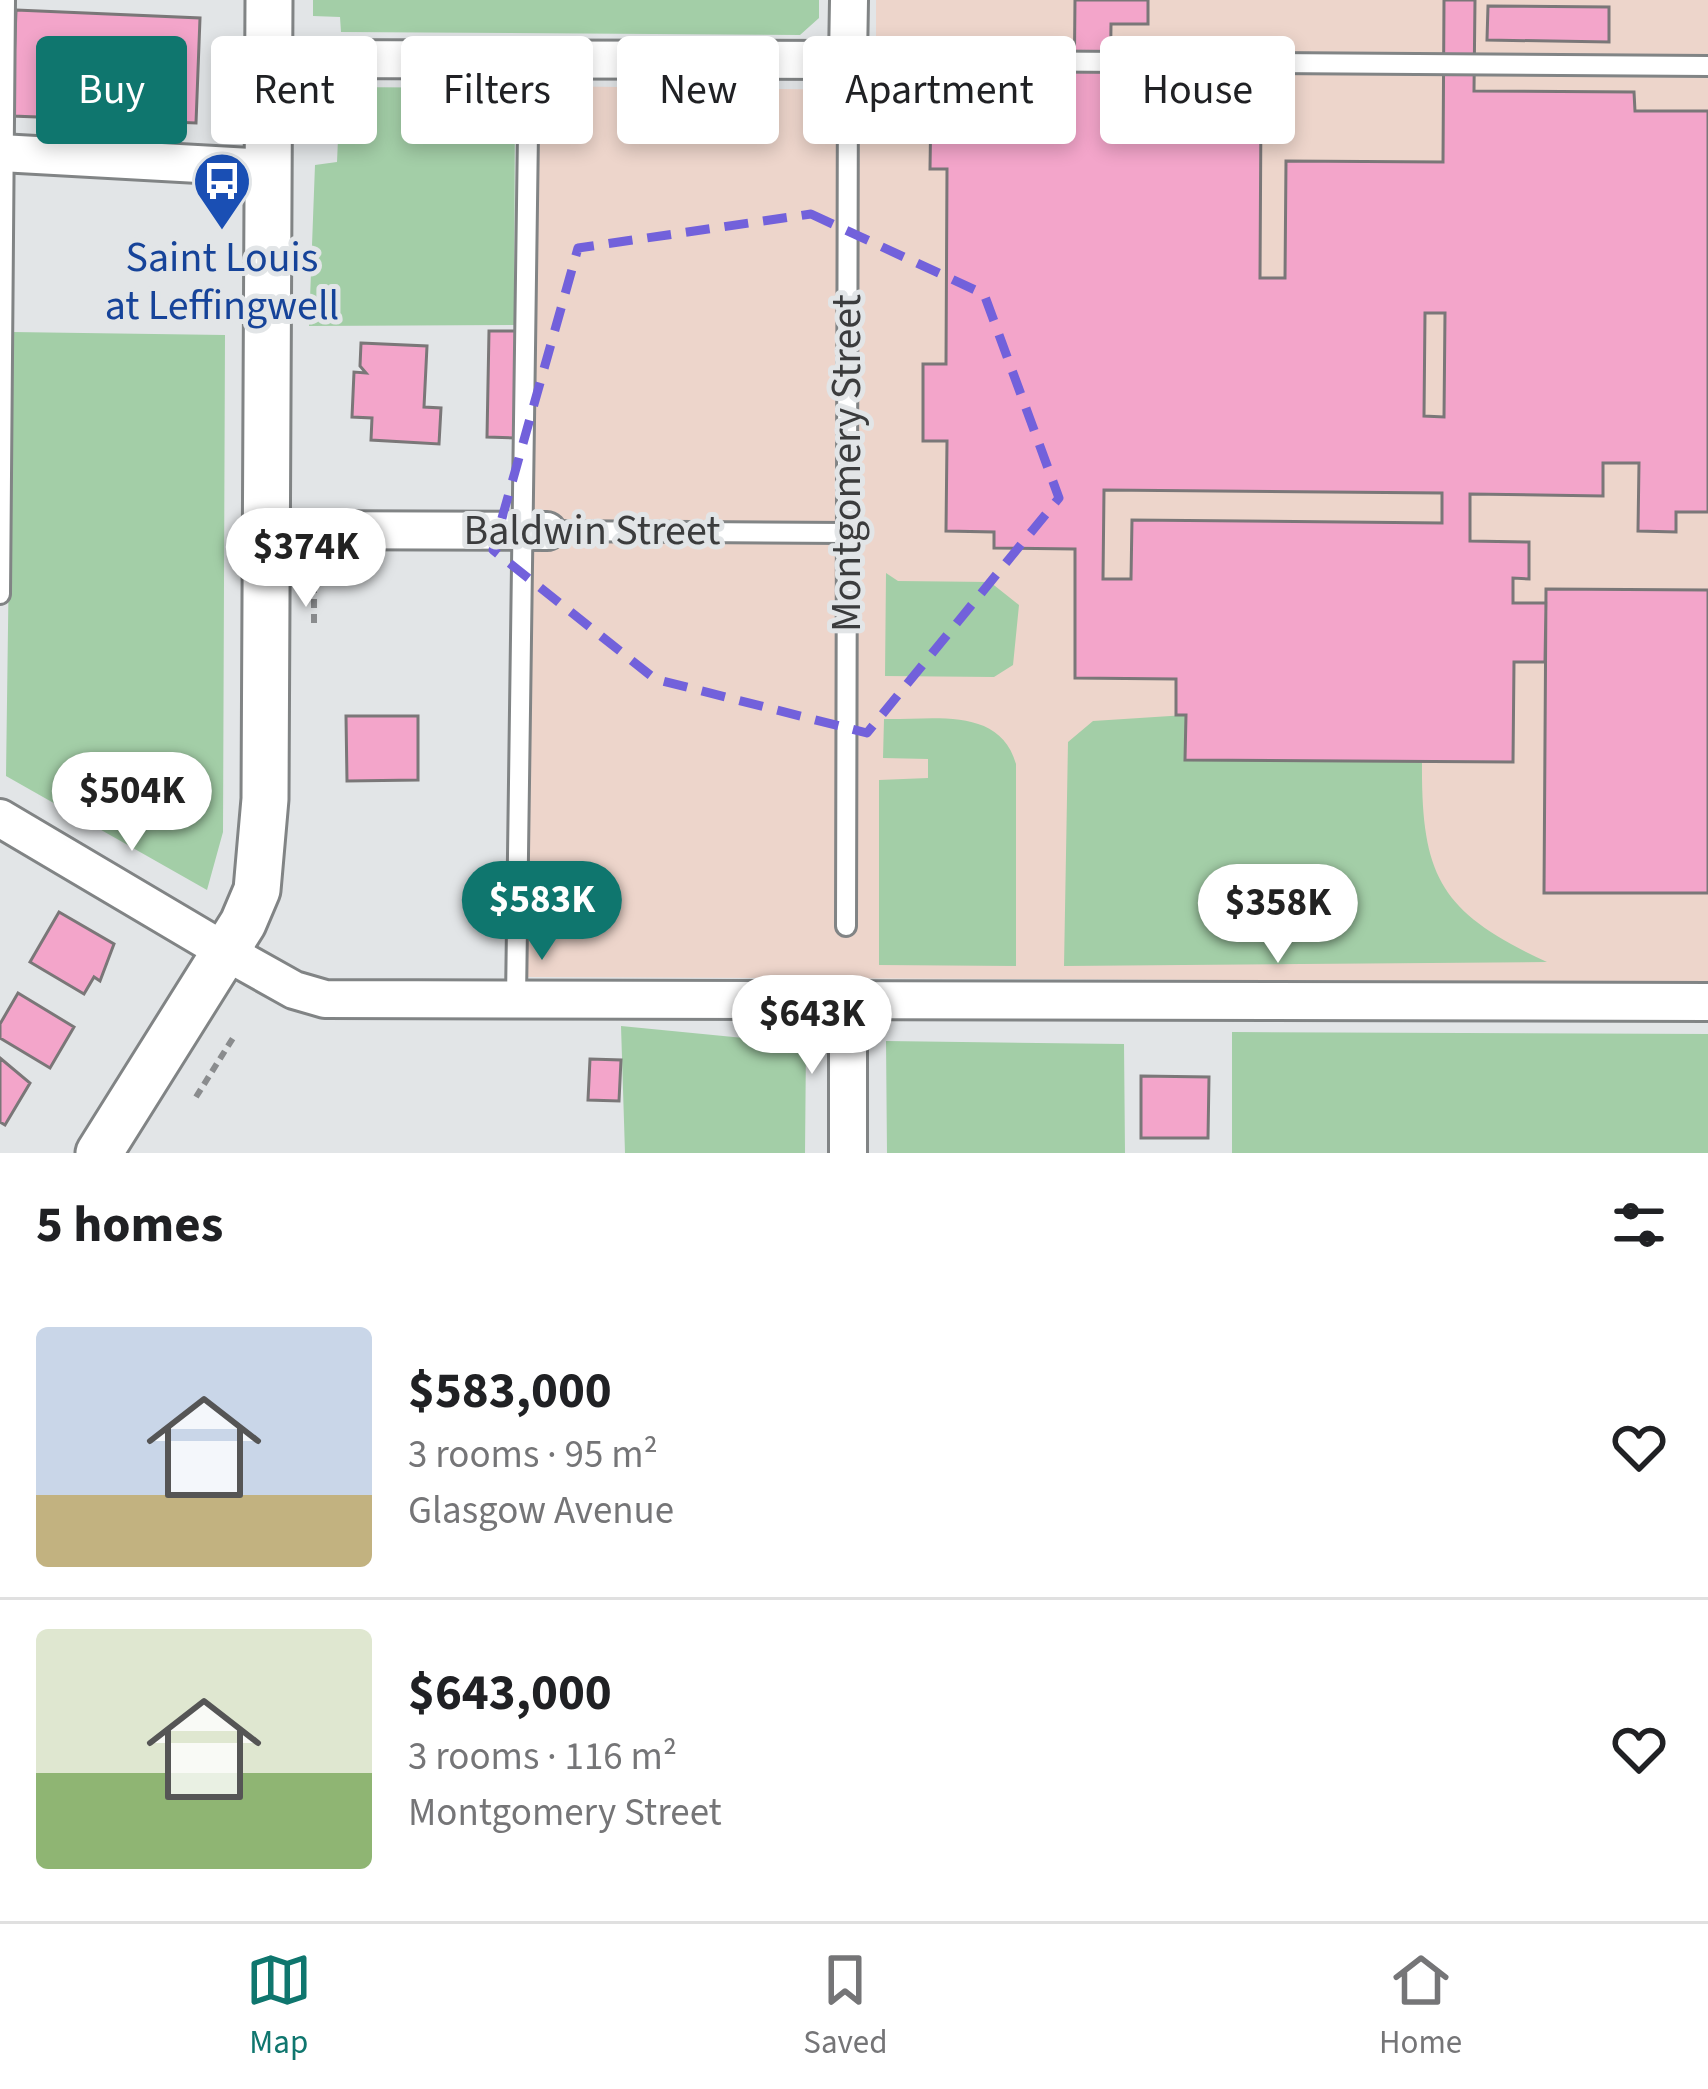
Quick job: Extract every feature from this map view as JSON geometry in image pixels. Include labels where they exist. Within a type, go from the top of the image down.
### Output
[{"type":"street","points":[[268,0],[268,36]]},
{"type":"street","name":"Montgomery Street","points":[[848,36],[849,0]]},
{"type":"street","points":[[593,60],[803,60]]},
{"type":"street","points":[[99,1153],[227,953],[256,890],[262,852],[268,144]]},
{"type":"street","points":[[2,154],[268,168]]},
{"type":"street","name":"Baldwin Street","points":[[266,530],[535,531]]},
{"type":"street","points":[[0,818],[227,953],[294,990],[325,999],[1708,1002]]},
{"type":"street","points":[[848,1001],[848,1153]]},
{"type":"lane","points":[[0,594],[4,0]]},
{"type":"lane","points":[[1076,62],[1708,66]]},
{"type":"lane","points":[[516,999],[535,531],[530,144]]},
{"type":"lane","name":"Montgomery Street","points":[[846,926],[848,144]]},
{"type":"lane","name":"Baldwin Street","points":[[535,531],[847,532]]},
{"type":"path","points":[[314,569],[314,626]]},
{"type":"path","points":[[196,1096],[233,1038]]},
{"type":"highlighted area","points":[[811,214],[984,294],[1059,498],[867,733],[655,679],[493,550],[578,248]]},
{"type":"shaded area","points":[[876,0],[1708,0],[1708,982],[524,977],[535,144],[593,144],[593,87],[617,87],[617,144],[779,144],[779,89],[803,89],[803,144],[1076,144],[1076,36],[876,36]]},
{"type":"green space","points":[[313,0],[819,0],[819,18],[800,35],[341,32],[340,17],[313,16]]},
{"type":"green space","points":[[377,87],[401,87],[401,144],[515,144],[514,325],[309,326],[315,165],[337,162],[338,144],[377,144]]},
{"type":"green space","points":[[12,332],[225,335],[223,832],[207,890],[6,776]]},
{"type":"green space","points":[[886,573],[898,581],[990,582],[1019,605],[1013,665],[994,677],[885,676]]},
{"type":"green space","points":[[1186,715],[1186,760],[1422,762],[1426,835],[1444,887],[1483,926],[1547,962],[1064,966],[1068,742],[1093,721]]},
{"type":"green space","points":[[884,719],[962,720],[996,733],[1008,745],[1016,764],[1016,966],[879,965],[879,780],[928,778],[928,759],[883,758]]},
{"type":"green space","points":[[621,1026],[806,1044],[805,1153],[625,1153]]},
{"type":"green space","points":[[1232,1032],[1708,1034],[1708,1153],[1232,1153]]},
{"type":"green space","points":[[886,1041],[1124,1044],[1125,1153],[887,1153]]},
{"type":"building","points":[[1075,0],[1148,0],[1148,24],[1111,24],[1111,36],[1100,36],[1100,144],[1261,144],[1260,278],[1285,278],[1286,161],[1443,162],[1444,0],[1475,0],[1474,91],[1634,92],[1635,111],[1708,111],[1708,512],[1676,512],[1676,532],[1638,531],[1639,463],[1603,463],[1603,496],[1470,494],[1470,541],[1529,542],[1529,579],[1513,578],[1513,603],[1546,603],[1545,662],[1514,662],[1513,762],[1185,760],[1186,715],[1176,715],[1176,679],[1075,678],[1075,549],[994,548],[994,532],[946,531],[947,441],[923,441],[923,364],[946,364],[947,169],[930,169],[930,144],[1076,144]],"holes":[[[1425,313],[1445,313],[1444,417],[1424,416]],[[1104,490],[1442,493],[1442,523],[1132,520],[1131,579],[1103,579]]]},
{"type":"building","points":[[1488,6],[1609,7],[1609,42],[1487,40]]},
{"type":"building","points":[[16,10],[200,18],[196,123],[187,123],[187,36],[36,36],[36,117],[12,116]]},
{"type":"building","points":[[489,331],[517,331],[515,438],[487,437]]},
{"type":"building","points":[[361,343],[427,346],[424,407],[441,408],[439,444],[371,440],[372,418],[352,417],[354,372],[366,373],[360,366]]},
{"type":"building","points":[[1546,589],[1708,590],[1708,893],[1544,893]]},
{"type":"building","points":[[346,716],[418,716],[418,780],[347,781]]},
{"type":"building","points":[[59,912],[114,944],[100,981],[94,977],[84,994],[30,962]]},
{"type":"building","points":[[18,993],[74,1027],[50,1068],[0,1038],[0,1024]]},
{"type":"building","points":[[0,1058],[30,1083],[5,1125],[0,1122]]},
{"type":"building","points":[[590,1059],[621,1060],[619,1101],[588,1100]]},
{"type":"building","points":[[1141,1076],[1209,1077],[1208,1138],[1141,1138]]},
{"type":"place","name":"Saint Louis at Leffingwell","points":[[222,232]]}]
